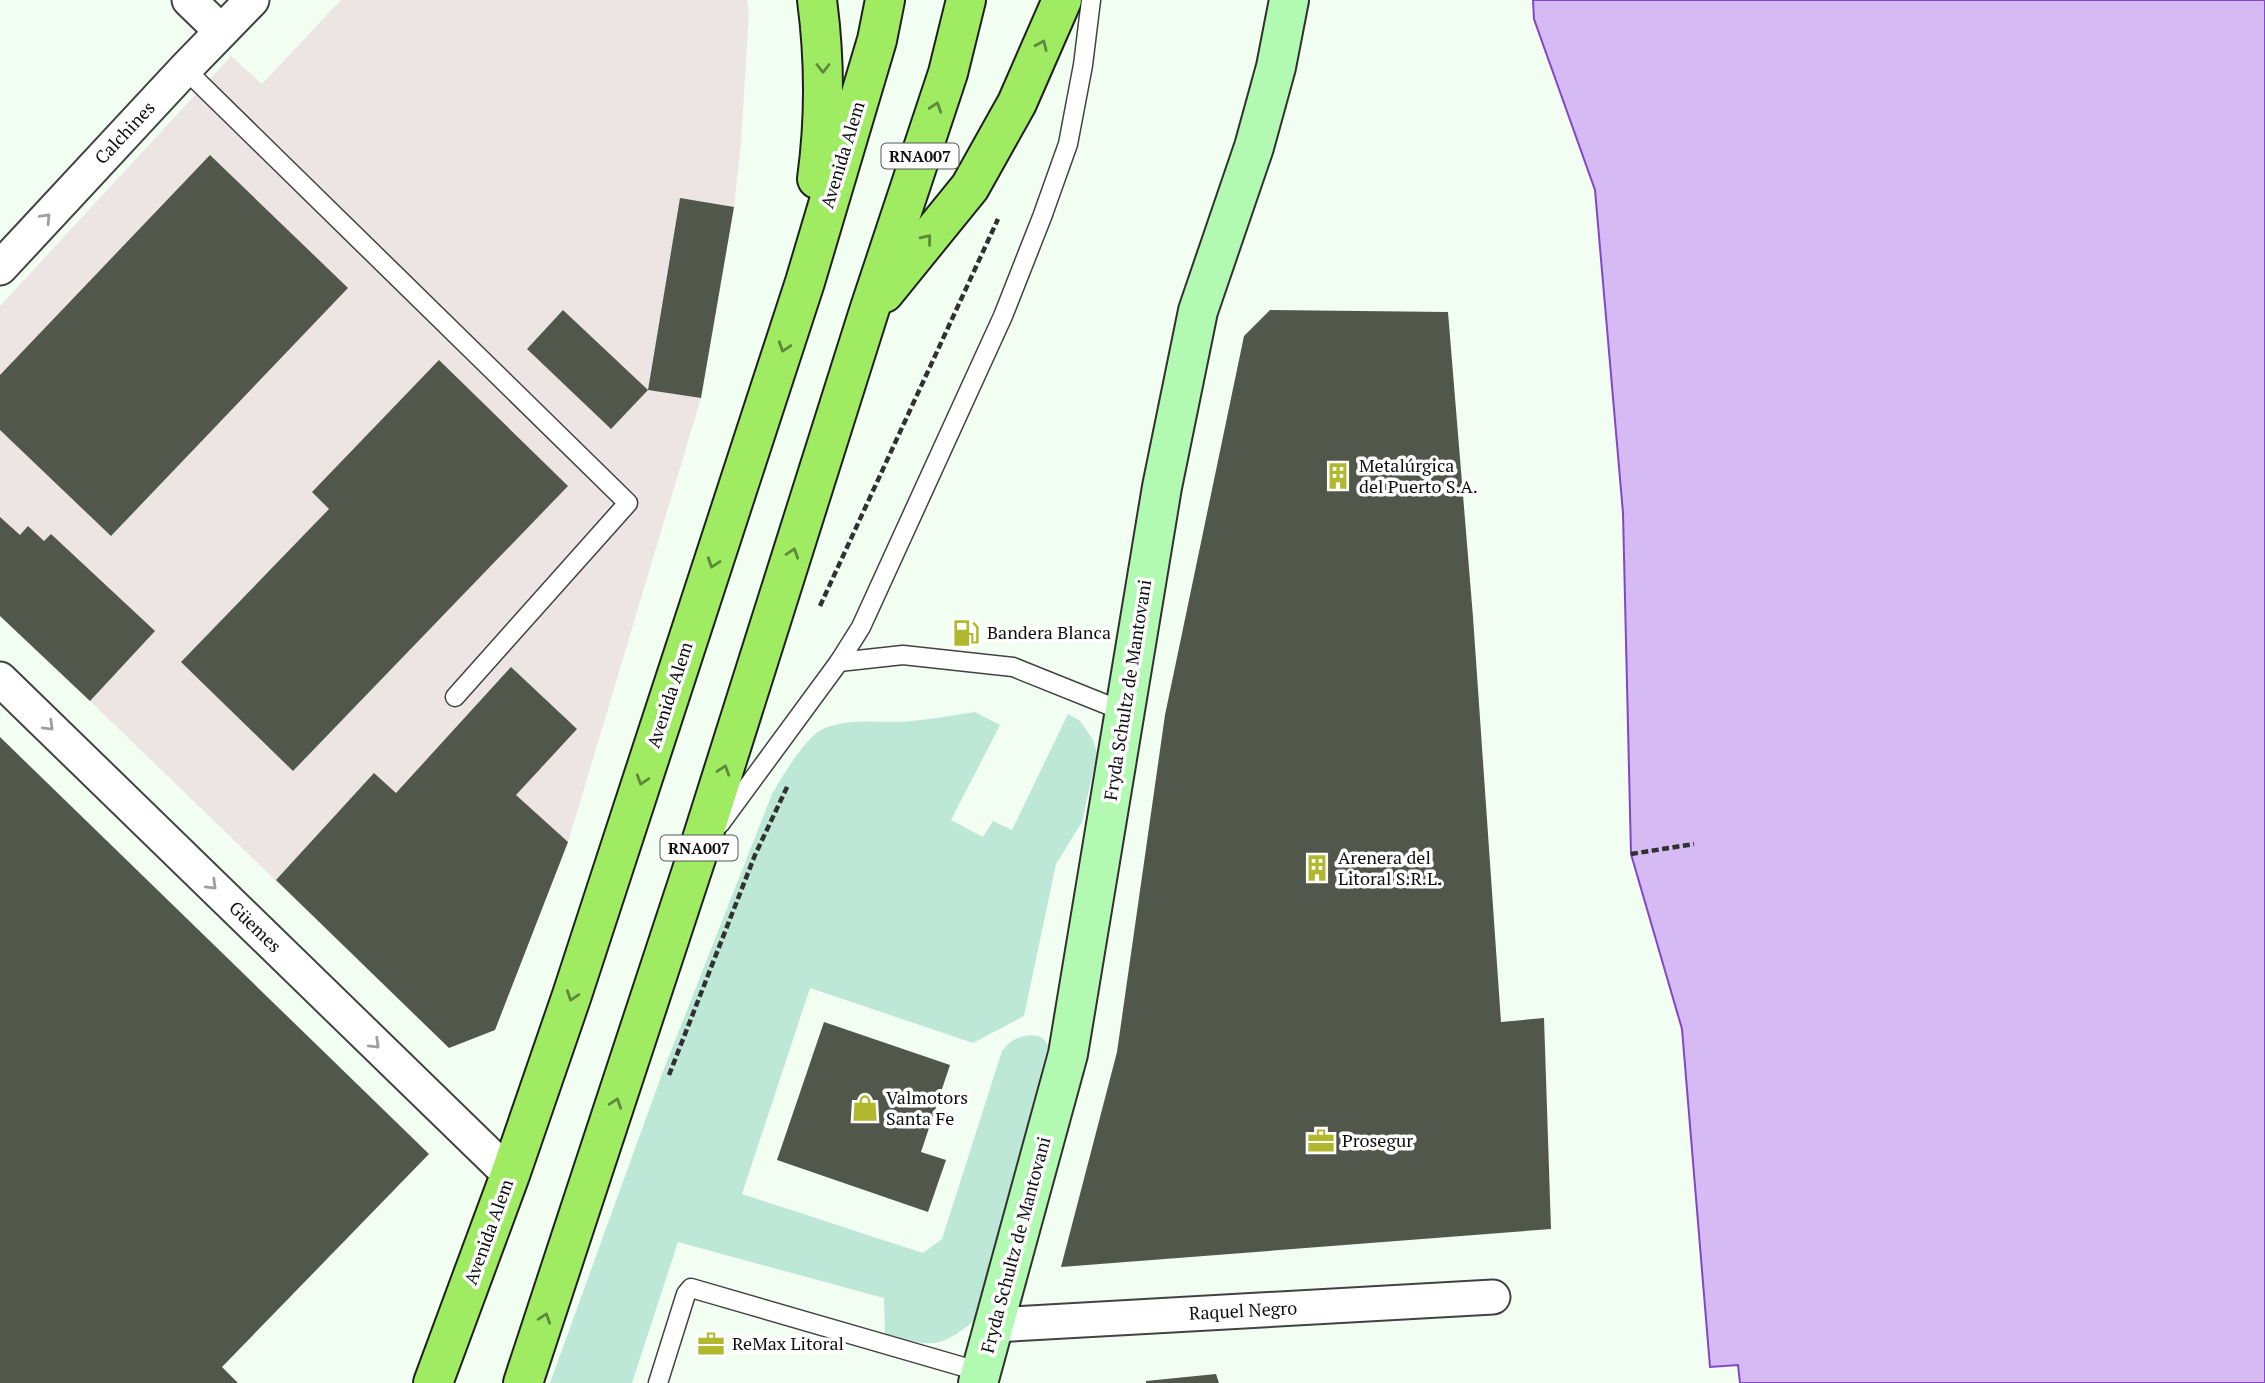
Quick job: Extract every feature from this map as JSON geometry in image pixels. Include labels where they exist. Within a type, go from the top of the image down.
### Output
[{"type":"highway","points":[[805,282],[822,140],[823,45],[817,0]]},
{"type":"highway","name":"Avenida Alem","points":[[433,1383],[510,1175],[572,995],[805,282],[877,40],[885,0]]},
{"type":"highway","name":"RNA007","points":[[523,1383],[697,855],[869,312],[948,73],[966,0]]},
{"type":"highway","points":[[869,312],[970,187],[1017,103],[1062,0]]},
{"type":"street","points":[[189,0],[221,32]]},
{"type":"street","name":"Calchines","points":[[0,268],[252,0]]},
{"type":"street","name":"Fryda Schultz de Mantovani","points":[[980,1378],[1068,1054],[1161,487],[1198,311],[1254,147],[1276,68],[1289,0]]},
{"type":"street","name":"Güemes","points":[[0,679],[510,1175]]},
{"type":"street","name":"Raquel Negro","points":[[994,1325],[1493,1297]]},
{"type":"street","points":[[426,1383],[448,1341]]},
{"type":"lane","points":[[697,855],[839,662],[861,627],[890,565],[1003,316],[1042,218],[1068,144],[1083,65],[1091,0]]},
{"type":"lane","points":[[185,69],[628,503],[455,697]]},
{"type":"lane","points":[[839,662],[903,655],[1013,667],[1125,712]]},
{"type":"lane","points":[[658,1383],[686,1294],[691,1288],[980,1378]]},
{"type":"path","points":[[1631,854],[1694,844]]},
{"type":"shaded area","points":[[341,0],[747,0],[749,13],[734,207],[701,398],[568,842],[494,1030],[449,1048],[0,616],[0,306],[231,56],[262,84]]},
{"type":"shaded area","points":[[1533,0],[2265,0],[2265,1383],[1740,1383],[1738,1365],[1710,1367],[1682,1029],[1631,854],[1623,513],[1595,190],[1534,19]]},
{"type":"green space","points":[[975,712],[1000,725],[951,820],[983,837],[993,821],[1012,830],[1068,714],[1080,721],[1093,740],[1097,753],[1082,822],[1056,864],[1024,1016],[973,1043],[810,988],[742,1194],[923,1253],[942,1239],[1002,1051],[1020,1037],[1032,1035],[1042,1038],[1048,1046],[975,1320],[942,1341],[923,1343],[900,1338],[885,1334],[884,1298],[678,1242],[632,1383],[550,1383],[662,1074],[772,794],[789,767],[810,739],[825,728],[857,722],[900,722]]},
{"type":"building","points":[[210,155],[348,288],[111,536],[0,430],[0,375]]},
{"type":"building","points":[[680,198],[734,207],[701,398],[648,390]]},
{"type":"building","points":[[563,310],[648,390],[611,429],[527,349]]},
{"type":"building","points":[[1270,310],[1448,312],[1473,617],[1501,1022],[1544,1018],[1551,1229],[1061,1267],[1117,1052],[1165,715],[1244,336]]},
{"type":"building","points":[[439,360],[568,486],[293,771],[181,662],[329,509],[312,492]]},
{"type":"building","points":[[0,517],[20,535],[28,526],[44,541],[51,534],[155,631],[90,701],[0,616]]},
{"type":"building","points":[[511,667],[577,729],[516,795],[568,842],[495,1030],[449,1048],[276,880],[374,773],[396,793]]},
{"type":"building","points":[[0,737],[429,1154],[222,1367],[238,1383],[0,1383]]},
{"type":"building","name":"Valmotors Santa Fe","points":[[824,1022],[950,1065],[921,1152],[946,1160],[928,1212],[777,1160]]},
{"type":"building","points":[[1216,1374],[1219,1383],[1146,1383],[1146,1381]]},
{"type":"place","name":"Metalúrgica del Puerto S.A.","points":[[1338,476]]},
{"type":"place","name":"Bandera Blanca","points":[[966,633]]},
{"type":"place","name":"Arenera del Litoral S.R.L.","points":[[1317,868]]},
{"type":"place","name":"Valmotors Santa Fe","points":[[865,1108]]},
{"type":"place","name":"Prosegur","points":[[1321,1141]]},
{"type":"place","name":"ReMax Litoral","points":[[711,1344]]}]
